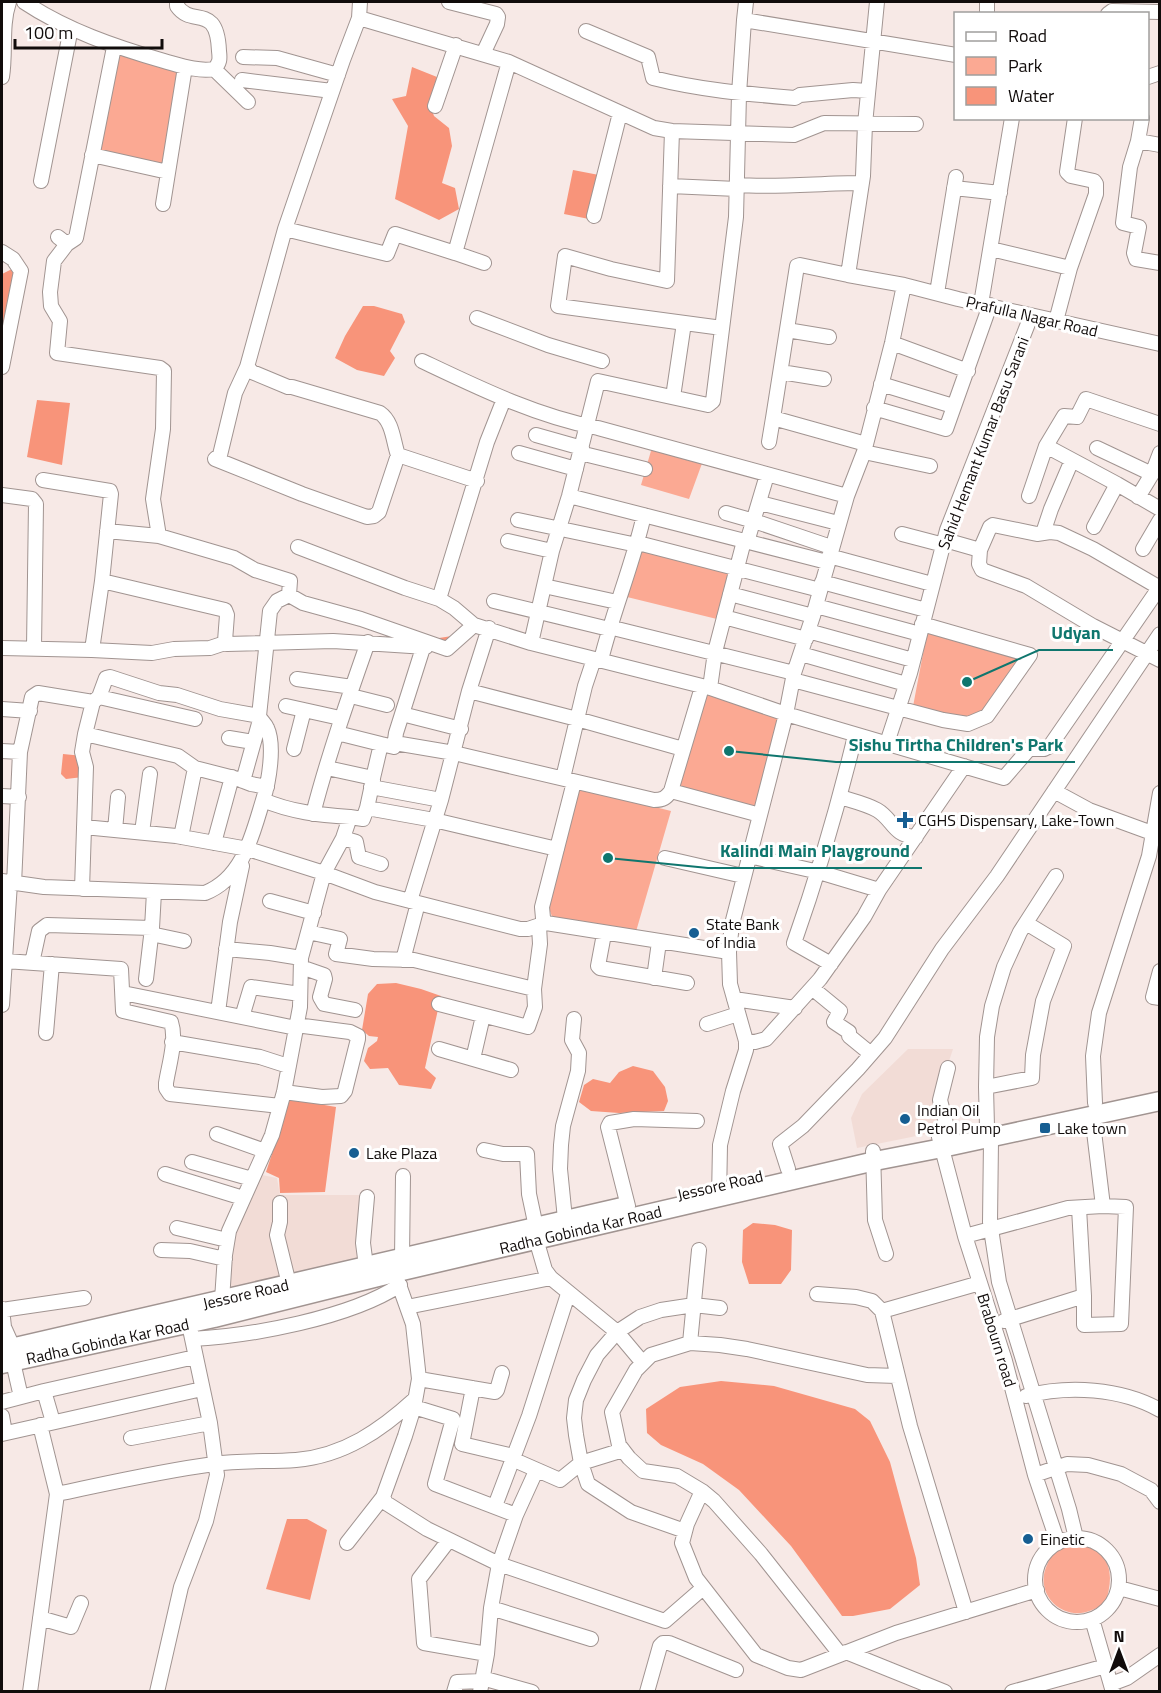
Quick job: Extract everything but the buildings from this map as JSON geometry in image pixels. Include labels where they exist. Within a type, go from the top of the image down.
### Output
[{"type":"main road","points":[[944,1140],[1093,1109],[1160,1089]]},
{"type":"main road","points":[[1093,1109],[1160,1101]]},
{"type":"main road","name":"Jessore Road","points":[[7,1356],[189,1323],[222,1300],[366,1266],[397,1269],[536,1233],[565,1220],[628,1206],[719,1191],[788,1169],[874,1156],[944,1140]]},
{"type":"main road","name":"Radha Gobinda Kar Road","points":[[536,1233],[874,1156]]},
{"type":"main road","name":"Radha Gobinda Kar Road","points":[[189,1323],[397,1269]]},
{"type":"street","points":[[2,77],[5,12],[9,2]]},
{"type":"street","points":[[24,2],[39,12],[114,47],[185,67],[214,69],[220,60],[219,38],[213,24],[207,19],[179,10],[177,2]]},
{"type":"street","points":[[247,367],[252,372],[288,387],[380,413],[390,424],[398,455],[379,512],[367,517],[215,459],[220,455],[235,393],[247,367],[285,229],[359,18],[360,2]]},
{"type":"street","points":[[449,2],[496,14],[498,17],[483,54]]},
{"type":"street","points":[[598,381],[708,405],[713,401],[736,216],[739,93],[746,2]]},
{"type":"street","points":[[848,274],[862,183],[865,124],[877,2]]},
{"type":"street","points":[[1110,12],[1160,12]]},
{"type":"street","points":[[359,18],[508,62],[654,128],[739,135],[794,135],[824,123],[916,124]]},
{"type":"street","points":[[744,20],[954,55]]},
{"type":"street","points":[[40,181],[71,28]]},
{"type":"street","points":[[586,32],[648,57],[653,78],[681,86],[795,98],[800,95],[868,91]]},
{"type":"street","points":[[435,106],[456,45]]},
{"type":"street","points":[[114,47],[76,238],[62,240],[54,261],[50,292],[51,306],[60,321],[57,353],[160,368],[164,371],[163,429],[153,499],[159,536]]},
{"type":"street","points":[[243,57],[277,58],[338,75]]},
{"type":"street","points":[[455,254],[508,62]]},
{"type":"street","points":[[162,204],[185,67]]},
{"type":"street","points":[[214,69],[248,102]]},
{"type":"street","points":[[242,80],[332,91]]},
{"type":"street","points":[[594,216],[620,113]]},
{"type":"street","points":[[874,408],[946,429],[968,371],[986,305],[991,249],[1012,120]]},
{"type":"street","points":[[1056,321],[1070,268],[1094,203],[1097,188],[1094,181],[1071,176],[1067,172],[1075,120]]},
{"type":"street","points":[[1142,120],[1130,167],[1123,223],[1139,227],[1134,253],[1136,260],[1160,263]]},
{"type":"street","points":[[672,131],[667,281],[565,256],[558,306],[723,328]]},
{"type":"street","points":[[1138,141],[1160,145]]},
{"type":"street","points":[[92,155],[168,172]]},
{"type":"street","points":[[670,186],[763,187],[792,184],[862,183]]},
{"type":"street","points":[[937,293],[955,183],[1000,193]]},
{"type":"street","points":[[285,229],[387,254],[395,234],[484,263]]},
{"type":"street","points":[[991,249],[1070,268]]},
{"type":"street","points":[[2,252],[13,259],[21,271],[2,367]]},
{"type":"street","name":"Prafulla Nagar Road","points":[[787,330],[798,265],[904,285],[1160,344]]},
{"type":"street","points":[[719,1191],[720,1145],[746,1050],[746,1041],[730,984],[729,952],[732,924],[786,714],[793,677],[838,523],[865,448],[892,343],[904,285]]},
{"type":"street","name":"Sahid Hemant Kumar Basu Sarani","points":[[887,744],[913,660],[951,520],[1031,316]]},
{"type":"street","points":[[477,318],[548,345],[603,355],[570,496],[558,528],[531,643]]},
{"type":"street","points":[[673,397],[684,323]]},
{"type":"street","points":[[769,442],[787,330],[829,337]]},
{"type":"street","points":[[892,343],[968,371]]},
{"type":"street","points":[[422,361],[504,399],[569,422],[847,496]]},
{"type":"street","points":[[781,372],[824,379]]},
{"type":"street","points":[[881,384],[953,406]]},
{"type":"street","points":[[439,599],[477,481],[487,442],[504,399]]},
{"type":"street","points":[[1029,496],[1046,446],[1064,416],[1077,417],[1085,400],[1088,399],[1160,424]]},
{"type":"street","points":[[773,418],[930,466]]},
{"type":"street","points":[[536,435],[581,451],[645,469]]},
{"type":"street","points":[[1046,446],[1160,509]]},
{"type":"street","points":[[1097,448],[1152,474]]},
{"type":"street","points":[[519,453],[576,469]]},
{"type":"street","points":[[1138,496],[1152,474],[1160,453]]},
{"type":"street","points":[[398,455],[477,481]]},
{"type":"street","points":[[1043,534],[1072,460]]},
{"type":"street","points":[[337,733],[388,744],[454,753],[654,800],[665,798],[671,791],[706,687],[737,568],[767,476]]},
{"type":"street","points":[[43,480],[110,491],[111,494],[92,650]]},
{"type":"street","points":[[1094,526],[1117,484]]},
{"type":"street","points":[[2,495],[32,499],[36,504],[34,648]]},
{"type":"street","points":[[570,496],[746,542],[829,555],[932,584]]},
{"type":"street","points":[[759,503],[838,523]]},
{"type":"street","points":[[726,513],[754,520],[829,555]]},
{"type":"street","points":[[440,1004],[528,1027],[535,1007],[534,989],[543,918],[542,907],[557,849],[577,719],[585,686],[598,660],[638,544],[644,515]]},
{"type":"street","points":[[518,520],[638,544],[926,610]]},
{"type":"street","points":[[1143,549],[1160,520]]},
{"type":"street","points":[[298,547],[439,599],[474,625],[531,643],[706,687],[855,736],[1004,778],[1029,749],[1044,749],[1050,746],[1122,642],[1159,588],[1093,549],[1055,532],[1043,534],[993,525],[990,527],[980,550],[979,564],[982,570],[1026,586],[1122,642],[1153,658]]},
{"type":"street","points":[[107,531],[159,536],[234,558],[255,570],[290,581],[289,595]]},
{"type":"street","points":[[902,534],[980,550]]},
{"type":"street","points":[[508,541],[552,551]]},
{"type":"street","points":[[102,581],[225,610],[227,615],[225,643]]},
{"type":"street","points":[[544,586],[617,602]]},
{"type":"street","points":[[494,601],[715,652],[898,709],[969,724],[987,716],[1030,655],[921,629],[730,594]]},
{"type":"street","points":[[289,595],[303,603],[361,619],[413,638],[425,647],[447,649]]},
{"type":"street","points":[[214,843],[253,742],[259,718],[270,611],[277,601],[289,595]]},
{"type":"street","points":[[724,617],[913,660]]},
{"type":"street","points":[[2,648],[152,653],[174,649],[210,648],[225,643],[368,642],[447,649],[474,625]]},
{"type":"street","points":[[403,960],[434,820],[461,729],[469,691],[489,628]]},
{"type":"street","points":[[788,1169],[780,1144],[803,1126],[871,1054],[1054,791],[1153,658],[1160,634]]},
{"type":"street","points":[[313,814],[340,718],[368,642]]},
{"type":"street","points":[[85,734],[178,756],[195,768],[237,779],[265,793],[280,807],[313,814],[363,819],[372,783],[402,714],[425,647]]},
{"type":"street","points":[[801,654],[906,684]]},
{"type":"street","points":[[82,889],[86,767],[82,752],[96,700],[106,678],[110,676],[159,693],[177,695],[220,709],[259,718],[267,727],[270,746],[265,793],[246,851],[230,922],[218,1011]]},
{"type":"street","points":[[297,678],[351,691],[387,705]]},
{"type":"street","points":[[469,691],[683,750]]},
{"type":"street","points":[[2,998],[8,883],[19,797],[20,752],[32,697],[35,693],[96,700],[195,719]]},
{"type":"street","points":[[286,706],[340,718]]},
{"type":"street","points":[[2,709],[30,711]]},
{"type":"street","points":[[294,749],[304,710]]},
{"type":"street","points":[[402,714],[461,729]]},
{"type":"street","points":[[831,964],[794,944],[819,872],[855,736]]},
{"type":"street","points":[[230,738],[253,742]]},
{"type":"street","points":[[2,751],[20,752]]},
{"type":"street","points":[[746,1041],[755,1042],[765,1039],[812,988],[864,917],[879,890],[964,766]]},
{"type":"street","points":[[181,837],[195,768]]},
{"type":"street","points":[[327,768],[372,783],[441,800]]},
{"type":"street","points":[[142,832],[150,774]]},
{"type":"street","points":[[671,791],[760,815]]},
{"type":"street","points":[[1054,791],[1089,810],[1152,833]]},
{"type":"street","points":[[1103,1206],[1093,1109],[1093,1056],[1099,1013],[1154,857],[1152,833],[1160,793]]},
{"type":"street","points":[[2,796],[19,797]]},
{"type":"street","points":[[115,830],[118,797]]},
{"type":"street","points":[[840,797],[879,811],[893,828],[908,837],[916,837]]},
{"type":"street","points":[[367,808],[434,820],[557,849]]},
{"type":"street","points":[[222,1300],[227,1240],[243,1198],[272,1135],[284,1092],[296,1027],[301,963],[308,932],[324,873],[343,838],[350,817]]},
{"type":"street","points":[[84,827],[142,832],[214,843],[324,873],[375,892],[520,929],[542,925],[729,952]]},
{"type":"street","points":[[343,838],[356,842],[359,857],[381,864]]},
{"type":"street","points":[[8,883],[82,889],[205,893],[218,888],[229,879],[246,851]]},
{"type":"street","points":[[748,856],[819,872],[879,890]]},
{"type":"street","points":[[665,858],[743,876]]},
{"type":"street","points":[[1056,876],[1026,923],[1004,967],[992,1006],[987,1037],[986,1087],[991,1229],[999,1282],[1070,1509],[1076,1538]]},
{"type":"street","points":[[146,979],[154,892]]},
{"type":"street","points":[[270,901],[314,912]]},
{"type":"street","points":[[986,1087],[1032,1078],[1033,1055],[1043,1001],[1064,946],[1026,923]]},
{"type":"street","points":[[32,963],[39,931],[46,925],[151,931],[184,940]]},
{"type":"street","points":[[308,932],[340,939],[336,954],[373,959],[414,960],[534,989]]},
{"type":"street","points":[[604,934],[598,967],[687,983]]},
{"type":"street","points":[[654,978],[659,942]]},
{"type":"street","points":[[226,949],[270,953],[301,963],[324,975],[320,997],[324,1004],[355,1010]]},
{"type":"street","points":[[4,961],[119,968],[123,971],[123,1011],[171,1022],[172,1042],[166,1083],[170,1094],[280,1106]]},
{"type":"street","points":[[46,1033],[52,964]]},
{"type":"street","points":[[1160,971],[1153,997],[1160,998]]},
{"type":"street","points":[[242,1017],[251,987],[300,994]]},
{"type":"street","points":[[812,988],[840,1011],[834,1022],[849,1032],[849,1035],[871,1054]]},
{"type":"street","points":[[123,993],[296,1027],[350,1032],[358,1035],[345,1091],[341,1096],[322,1097],[284,1092]]},
{"type":"street","points":[[734,999],[795,1008]]},
{"type":"street","points":[[707,1024],[738,1014]]},
{"type":"street","points":[[473,1059],[483,1016]]},
{"type":"street","points":[[565,1220],[560,1169],[561,1145],[563,1126],[574,1094],[578,1071],[579,1053],[572,1040],[574,1019]]},
{"type":"street","points":[[172,1042],[260,1057],[288,1066]]},
{"type":"street","points":[[439,1049],[511,1070]]},
{"type":"street","name":"Brabourn road","points":[[948,1068],[940,1101],[944,1140],[965,1236],[1015,1399],[1035,1475],[1058,1543]]},
{"type":"street","points":[[628,1206],[608,1127],[610,1123],[634,1119],[697,1121]]},
{"type":"street","points":[[217,1134],[264,1151]]},
{"type":"street","points":[[484,1150],[503,1154],[527,1154],[529,1194],[545,1269],[568,1294],[617,1332],[643,1363]]},
{"type":"street","points":[[874,1156],[875,1220],[886,1254]]},
{"type":"street","points":[[192,1162],[252,1179]]},
{"type":"street","points":[[165,1174],[243,1198]]},
{"type":"street","points":[[347,1543],[383,1497],[415,1403],[419,1379],[413,1324],[397,1269],[403,1176]]},
{"type":"street","points":[[366,1266],[363,1243],[367,1197]]},
{"type":"street","points":[[280,1203],[277,1235],[289,1284]]},
{"type":"street","points":[[965,1236],[1068,1208],[1126,1207],[1121,1324],[1084,1325],[1079,1208]]},
{"type":"street","points":[[177,1228],[227,1240]]},
{"type":"street","points":[[161,1250],[190,1251],[225,1259]]},
{"type":"street","points":[[690,1343],[699,1250]]},
{"type":"street","points":[[189,1323],[217,1338],[344,1311],[386,1295],[397,1269]]},
{"type":"street","points":[[407,1307],[551,1278]]},
{"type":"street","points":[[882,1311],[980,1283]]},
{"type":"street","points":[[495,1506],[529,1416],[568,1294]]},
{"type":"street","points":[[817,1294],[856,1297],[872,1301],[882,1311],[897,1376],[966,1612]]},
{"type":"street","points":[[993,1325],[1084,1296]]},
{"type":"street","points":[[21,1397],[7,1356],[2,1310],[84,1298]]},
{"type":"street","points":[[685,1531],[631,1512],[588,1484],[581,1463],[574,1418],[576,1400],[597,1355],[617,1332],[640,1317],[661,1310],[694,1305],[720,1308]]},
{"type":"street","points":[[157,1692],[181,1587],[214,1494],[217,1475],[210,1423],[189,1323]]},
{"type":"street","points":[[897,1376],[867,1375],[747,1349],[690,1343],[651,1355],[636,1370],[612,1412],[619,1445],[629,1458],[643,1471],[677,1476],[714,1501],[843,1653],[945,1692]]},
{"type":"street","points":[[2,1402],[195,1357]]},
{"type":"street","points":[[419,1379],[495,1392],[502,1373]]},
{"type":"street","points":[[474,1388],[462,1444],[513,1458],[536,1471],[560,1480],[581,1463],[623,1450]]},
{"type":"street","points":[[2,1416],[3,1433],[202,1389]]},
{"type":"street","points":[[1015,1399],[1053,1390],[1080,1389],[1113,1394],[1160,1410]]},
{"type":"street","points":[[30,1692],[57,1494],[46,1424],[44,1391]]},
{"type":"street","points":[[57,1494],[216,1464],[299,1460],[337,1451],[367,1437],[415,1403]]},
{"type":"street","points":[[415,1403],[453,1419],[435,1484],[516,1515]]},
{"type":"street","points":[[131,1438],[210,1423]]},
{"type":"street","points":[[1035,1475],[1067,1464],[1088,1465],[1121,1474],[1150,1490],[1160,1502]]},
{"type":"street","points":[[481,1683],[499,1564],[516,1515],[536,1471]]},
{"type":"street","points":[[702,1491],[682,1543],[696,1578],[756,1655],[788,1668],[801,1670],[896,1633],[1037,1590]]},
{"type":"street","points":[[383,1497],[392,1508],[449,1540],[499,1564],[665,1622],[703,1588]]},
{"type":"street","points":[[1076,1538],[1091,1540],[1104,1547],[1114,1559],[1119,1573],[1119,1588],[1109,1607],[1092,1619],[1081,1621],[1058,1617],[1048,1610],[1041,1600],[1037,1590],[1037,1568],[1049,1549],[1058,1543],[1076,1538]]},
{"type":"street","points":[[449,1540],[419,1579],[424,1643],[487,1654]]},
{"type":"street","points":[[1119,1588],[1160,1599]]},
{"type":"street","points":[[40,1618],[71,1627],[81,1602]]},
{"type":"street","points":[[491,1608],[591,1639]]},
{"type":"street","points":[[1092,1619],[1112,1688],[1160,1655]]},
{"type":"street","points":[[647,1692],[660,1646],[663,1643],[669,1643],[736,1670]]},
{"type":"street","points":[[1017,1691],[1106,1666]]},
{"type":"street","points":[[904,1676],[905,1692]]},
{"type":"street","points":[[454,1692],[457,1682],[481,1683],[532,1692]]},
{"type":"shaded area","points":[[908,1049],[953,1049],[946,1070],[946,1130],[857,1148],[851,1118],[862,1094]]},
{"type":"shaded area","points":[[257,1174],[277,1178],[280,1195],[362,1195],[361,1264],[227,1293],[229,1241]]},
{"type":"green space","points":[[116,50],[183,68],[168,172],[92,155]]},
{"type":"green space","points":[[653,444],[704,458],[689,499],[641,485]]},
{"type":"green space","points":[[642,545],[737,569],[725,621],[627,597]]},
{"type":"green space","points":[[929,622],[1034,653],[988,719],[911,717]]},
{"type":"green space","points":[[705,692],[780,715],[758,807],[677,788]]},
{"type":"green space","points":[[575,787],[671,811],[635,935],[553,919],[548,906]]},
{"type":"green space","points":[[1083,1542],[1106,1561],[1109,1568],[1110,1585],[1105,1605],[1074,1613],[1052,1602],[1045,1589],[1044,1573],[1050,1557],[1056,1550]]},
{"type":"water","points":[[412,67],[437,77],[430,105],[434,116],[449,128],[452,146],[442,183],[455,188],[459,209],[439,220],[395,199],[408,126],[392,99],[406,96]]},
{"type":"water","points":[[573,170],[599,175],[589,219],[564,214]]},
{"type":"water","points":[[14,268],[18,271],[2,348],[2,274]]},
{"type":"water","points":[[363,306],[374,306],[402,314],[405,322],[390,351],[395,358],[384,376],[357,370],[335,358]]},
{"type":"water","points":[[37,400],[70,403],[62,465],[27,457]]},
{"type":"water","points":[[63,754],[83,756],[83,777],[66,779],[61,774]]},
{"type":"water","points":[[396,983],[441,996],[425,1068],[436,1078],[431,1089],[399,1085],[388,1068],[370,1069],[364,1061],[368,1048],[377,1041],[378,1037],[369,1036],[362,1030],[368,994],[377,984]]},
{"type":"water","points":[[633,1066],[653,1071],[665,1087],[668,1101],[664,1111],[619,1113],[591,1111],[579,1102],[584,1085],[593,1079],[610,1083],[619,1072]]},
{"type":"water","points":[[290,1099],[336,1107],[325,1192],[280,1193],[279,1178],[266,1172]]},
{"type":"water","points":[[753,1223],[775,1225],[792,1230],[791,1270],[781,1284],[749,1284],[742,1262],[743,1230]]},
{"type":"water","points":[[721,1381],[774,1386],[855,1409],[870,1421],[890,1462],[916,1558],[920,1585],[890,1609],[842,1616],[791,1546],[739,1490],[703,1464],[661,1445],[647,1433],[646,1409],[680,1387]]},
{"type":"water","points":[[287,1519],[307,1519],[327,1530],[310,1600],[266,1589]]},
{"type":"waterway","points":[[436,640],[449,638]]},
{"type":"place","name":"Udyan","points":[[967,682]]},
{"type":"place","name":"Sishu Tirtha Children's Park","points":[[729,751]]},
{"type":"place","name":"CGHS Dispensary, Lake-Town","points":[[905,820]]},
{"type":"place","name":"Kalindi Main Playground","points":[[608,858]]},
{"type":"place","name":"State Bank of India","points":[[694,933]]},
{"type":"place","name":"Indian Oil Petrol Pump","points":[[905,1119]]},
{"type":"place","name":"Lake town","points":[[1045,1128]]},
{"type":"place","name":"Lake Plaza","points":[[354,1153]]},
{"type":"place","name":"Einetic","points":[[1028,1539]]}]
